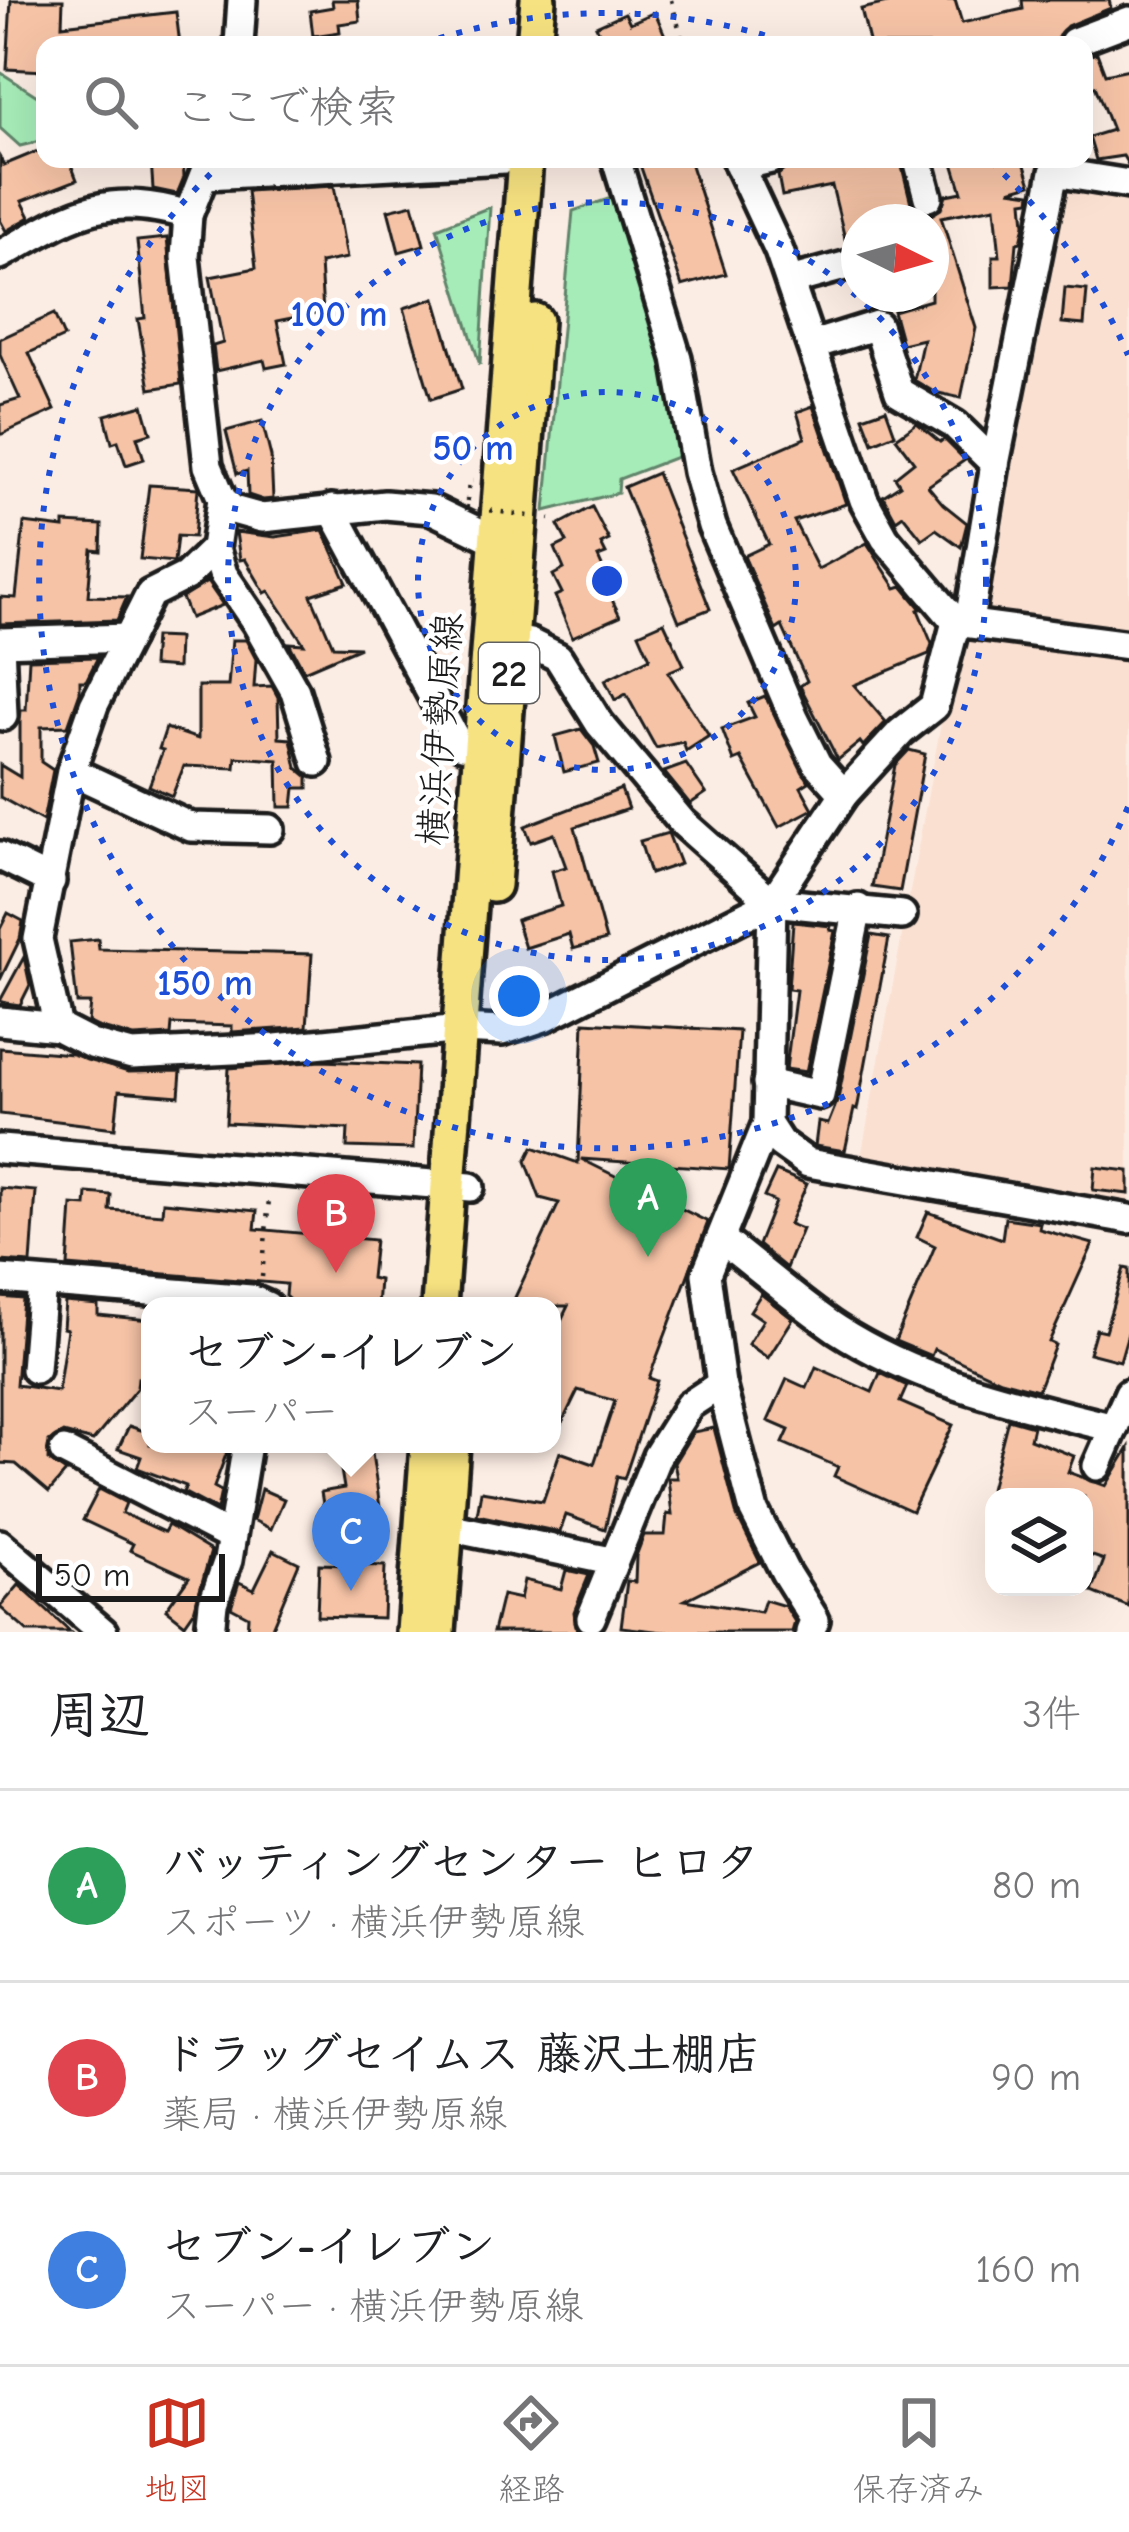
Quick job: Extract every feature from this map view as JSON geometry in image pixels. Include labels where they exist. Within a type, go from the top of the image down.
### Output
[{"type":"main road","points":[[535,36],[538,0]]},
{"type":"main road","points":[[557,36],[559,0]]},
{"type":"main road","name":"横浜伊勢原線","points":[[462,1297],[460,1186],[500,637],[495,540],[524,168]]},
{"type":"main road","name":"横浜伊勢原線","points":[[500,637],[517,574],[546,168]]},
{"type":"main road","name":"横浜伊勢原線","points":[[441,1297],[460,1186]]},
{"type":"main road","points":[[414,1632],[427,1453]]},
{"type":"main road","points":[[438,1632],[451,1453]]},
{"type":"street","points":[[240,36],[242,0]]},
{"type":"street","points":[[1090,36],[1129,21]]},
{"type":"street","points":[[208,168],[188,215],[184,257],[208,466],[222,499],[233,510],[262,518],[385,505],[431,508],[495,540],[517,574]]},
{"type":"street","points":[[619,168],[676,358],[712,526],[802,734],[817,764],[844,794]]},
{"type":"street","points":[[740,168],[790,281],[864,500],[885,538],[963,622],[1129,645]]},
{"type":"street","points":[[920,168],[928,197]]},
{"type":"street","points":[[0,1021],[58,1027],[91,1044],[132,1055],[276,1048],[471,1029],[502,1031],[547,1016],[772,902],[844,794],[901,732],[934,706],[963,622],[1052,168]]},
{"type":"street","points":[[1065,168],[1129,184]]},
{"type":"street","points":[[0,255],[82,211],[138,203],[188,215]]},
{"type":"street","points":[[790,281],[841,267]]},
{"type":"street","points":[[813,344],[877,325],[899,392],[955,424],[994,464]]},
{"type":"street","points":[[222,499],[215,548],[223,574],[295,691],[317,762]]},
{"type":"street","points":[[332,509],[455,737],[462,746],[492,749]]},
{"type":"street","points":[[58,1027],[38,939],[71,770],[94,705],[150,594],[186,576],[215,548]]},
{"type":"street","points":[[500,637],[547,649],[558,657],[599,723],[682,822],[772,902],[902,915]]},
{"type":"street","points":[[4,716],[0,642],[128,638]]},
{"type":"street","points":[[71,770],[191,827],[270,829]]},
{"type":"street","points":[[0,856],[51,881]]},
{"type":"street","points":[[772,902],[766,1124],[706,1274],[721,1384],[754,1511],[813,1626]]},
{"type":"street","points":[[767,1083],[820,1095],[858,908]]},
{"type":"street","points":[[766,1124],[780,1143],[808,1163],[1129,1219]]},
{"type":"street","points":[[0,1149],[460,1186]]},
{"type":"street","points":[[721,1239],[839,1330],[915,1369],[982,1394],[1114,1428]]},
{"type":"street","points":[[0,1279],[189,1297]]},
{"type":"street","points":[[35,1369],[42,1283]]},
{"type":"street","points":[[591,1618],[657,1456],[689,1405],[721,1384]]},
{"type":"street","points":[[1097,1466],[1129,1393]]},
{"type":"street","points":[[64,1451],[230,1536]]},
{"type":"street","points":[[210,1632],[246,1453]]},
{"type":"street","points":[[447,1527],[611,1561]]},
{"type":"street","points":[[0,1544],[103,1632]]},
{"type":"path","points":[[670,0],[681,36]]},
{"type":"path","points":[[466,506],[550,519]]},
{"type":"path","points":[[262,1297],[271,1172]]},
{"type":"shaded area","points":[[1059,184],[1129,195],[1129,632],[990,611],[980,598]]},
{"type":"shaded area","points":[[968,635],[1129,656],[1129,1210],[860,1163],[956,642]]},
{"type":"green space","points":[[0,72],[36,95],[36,142],[20,146],[0,128]]},
{"type":"green space","points":[[617,196],[674,377],[687,453],[619,479],[618,493],[545,511],[573,211]]},
{"type":"green space","points":[[490,207],[480,365],[437,228]]},
{"type":"building","points":[[11,0],[63,0],[62,25],[176,12],[179,36],[36,36],[36,71],[7,69]]},
{"type":"building","points":[[332,0],[358,0],[360,21],[339,24],[340,32],[313,36],[310,11],[333,7]]},
{"type":"building","points":[[900,0],[955,0],[962,23],[1023,9],[1022,0],[1109,0],[1111,8],[1067,26],[1059,36],[868,36],[861,9]]},
{"type":"building","points":[[655,12],[665,36],[601,36],[596,26],[625,13],[630,23]]},
{"type":"building","points":[[1097,53],[1105,74],[1129,69],[1129,166],[1123,156],[1096,160],[1093,136],[1112,130],[1093,87],[1093,54]]},
{"type":"building","points":[[36,152],[36,168],[72,168],[77,180],[22,201],[30,217],[6,231],[0,220],[0,158],[4,165]]},
{"type":"building","points":[[152,168],[184,168],[177,194],[153,189]]},
{"type":"building","points":[[641,168],[692,168],[726,274],[682,286]]},
{"type":"building","points":[[786,168],[902,168],[912,204],[841,204],[841,223],[832,186],[782,196],[778,175]]},
{"type":"building","points":[[955,168],[1026,168],[1031,184],[1010,190],[1031,193],[1030,200],[1023,201],[1025,224],[1017,243],[1013,286],[993,287],[993,256],[1000,256],[995,207],[949,216],[949,204],[943,204],[946,195],[962,192]]},
{"type":"building","points":[[334,186],[347,258],[320,263],[323,313],[277,321],[286,364],[266,368],[264,360],[216,371],[213,346],[223,343],[210,277],[256,268],[247,191]]},
{"type":"building","points":[[413,204],[424,245],[399,252],[388,210]]},
{"type":"building","points":[[167,238],[181,384],[150,389],[138,319],[145,318],[137,241]]},
{"type":"building","points":[[949,242],[976,328],[961,398],[934,392],[914,380],[923,339],[902,344],[893,312],[949,312]]},
{"type":"building","points":[[1065,288],[1087,290],[1084,325],[1062,323]]},
{"type":"building","points":[[435,298],[462,389],[431,399],[404,308]]},
{"type":"building","points":[[54,314],[64,337],[29,353],[55,410],[0,435],[0,405],[20,399],[0,355],[0,339]]},
{"type":"building","points":[[143,405],[151,433],[137,437],[144,459],[126,465],[118,441],[112,443],[105,415]]},
{"type":"building","points":[[813,406],[846,504],[794,521],[818,569],[867,543],[896,588],[902,586],[921,609],[932,644],[929,654],[854,685],[886,722],[863,746],[860,742],[838,760],[800,686],[807,681],[782,626],[776,630],[744,556],[769,544],[733,469],[805,438],[797,412]]},
{"type":"building","points":[[886,409],[895,434],[873,443],[863,417]]},
{"type":"building","points":[[262,421],[271,457],[273,499],[263,500],[248,495],[247,471],[237,474],[226,431]]},
{"type":"building","points":[[917,423],[940,442],[944,439],[965,460],[928,486],[967,523],[961,547],[936,529],[922,539],[903,515],[896,520],[883,496],[900,485],[895,477],[914,462],[896,438]]},
{"type":"building","points":[[657,473],[710,609],[679,621],[624,487]]},
{"type":"building","points":[[149,485],[198,488],[194,537],[177,536],[174,562],[140,559]]},
{"type":"building","points":[[592,507],[609,540],[601,544],[606,554],[598,557],[606,575],[601,577],[620,616],[572,637],[555,596],[562,593],[553,575],[564,569],[555,548],[567,542],[558,525]]},
{"type":"building","points":[[24,523],[64,528],[64,523],[102,525],[101,551],[92,550],[88,596],[127,597],[117,620],[0,624],[0,597],[16,598]]},
{"type":"building","points":[[323,530],[347,583],[311,595],[333,646],[360,647],[304,671],[289,643],[304,644],[245,559],[240,560],[236,532],[275,537]]},
{"type":"building","points":[[207,582],[223,605],[190,618],[182,598]]},
{"type":"building","points":[[664,622],[684,665],[668,672],[709,736],[686,751],[683,742],[656,748],[626,694],[615,700],[605,680],[650,658],[639,633]]},
{"type":"building","points":[[154,637],[178,638],[177,668],[152,666]]},
{"type":"building","points":[[232,640],[246,640],[256,659],[254,687],[272,686],[278,697],[279,738],[291,739],[297,768],[308,777],[308,788],[295,788],[293,807],[279,807],[278,760],[236,757],[235,768],[184,766],[172,796],[149,786],[166,728],[198,739],[198,686],[228,686]]},
{"type":"building","points":[[98,657],[86,681],[80,681],[68,726],[41,727],[41,762],[53,770],[43,821],[0,797],[0,765],[20,777],[20,722],[21,710],[26,710],[29,659]]},
{"type":"building","points":[[765,696],[809,782],[801,787],[813,809],[779,827],[741,758],[734,761],[722,729],[755,717],[748,703]]},
{"type":"building","points":[[581,729],[599,763],[564,772],[555,736]]},
{"type":"building","points":[[909,750],[925,754],[900,891],[872,887],[895,765]]},
{"type":"building","points":[[686,764],[706,793],[690,804],[664,772]]},
{"type":"building","points":[[621,789],[628,809],[575,827],[606,940],[573,949],[569,934],[525,948],[516,920],[561,906],[552,871],[566,867],[554,834],[531,842],[525,826]]},
{"type":"building","points":[[668,833],[680,864],[650,874],[640,841]]},
{"type":"building","points":[[8,913],[23,921],[20,939],[0,980],[0,929]]},
{"type":"building","points":[[793,922],[831,926],[835,931],[806,1072],[786,1069],[796,990],[788,989]]},
{"type":"building","points":[[871,935],[889,938],[857,1110],[845,1151],[815,1146],[818,1122],[828,1124],[838,1099]]},
{"type":"building","points":[[98,939],[99,949],[312,954],[307,1027],[232,1032],[232,1026],[172,1024],[171,1035],[134,1037],[98,1027],[88,1022],[90,1003],[77,1003],[70,942]]},
{"type":"building","points":[[24,957],[30,985],[20,1005],[0,1001]]},
{"type":"building","points":[[584,1022],[739,1031],[729,1169],[581,1159],[708,1222],[649,1378],[657,1381],[624,1479],[617,1477],[605,1529],[566,1515],[560,1532],[477,1515],[481,1491],[543,1501],[561,1452],[594,1464],[615,1401],[578,1390],[561,1425],[561,1320],[568,1306],[561,1306],[561,1297],[515,1297],[559,1203],[540,1198],[526,1161],[533,1147],[578,1163]]},
{"type":"building","points":[[0,1048],[72,1054],[128,1072],[181,1071],[179,1096],[119,1091],[115,1128],[0,1114]]},
{"type":"building","points":[[322,1061],[417,1065],[413,1149],[347,1147],[348,1129],[226,1123],[229,1068]]},
{"type":"building","points":[[1095,1167],[1129,1171],[1129,1194],[1093,1190]]},
{"type":"building","points":[[776,1171],[807,1184],[789,1224],[802,1229],[786,1268],[758,1245],[775,1202],[764,1197]]},
{"type":"building","points":[[0,1188],[36,1191],[31,1263],[0,1261]]},
{"type":"building","points":[[87,1193],[111,1195],[110,1210],[162,1214],[163,1202],[257,1211],[255,1229],[375,1240],[371,1278],[379,1280],[378,1297],[286,1297],[286,1284],[68,1266],[72,1205],[86,1206]]},
{"type":"building","points":[[928,1212],[1002,1239],[1005,1218],[1040,1223],[1039,1229],[1093,1244],[1049,1342],[1055,1345],[1038,1390],[1000,1380],[934,1349],[931,1356],[895,1341],[935,1246],[917,1237]]},
{"type":"building","points":[[1124,1268],[1129,1269],[1129,1330],[1120,1361],[1089,1353],[1096,1329],[1105,1331]]},
{"type":"building","points":[[761,1294],[793,1319],[768,1358],[748,1344],[763,1320],[750,1311]]},
{"type":"building","points":[[0,1297],[23,1299],[16,1385],[58,1391],[67,1329],[63,1328],[65,1302],[98,1305],[98,1315],[141,1319],[137,1388],[93,1441],[64,1433],[49,1442],[48,1460],[66,1472],[49,1492],[16,1464],[0,1463]]},
{"type":"building","points":[[816,1367],[872,1392],[880,1373],[907,1386],[900,1402],[953,1425],[912,1511],[834,1476],[838,1467],[783,1443],[789,1430],[768,1421],[787,1379],[807,1388]]},
{"type":"building","points":[[1008,1419],[1033,1426],[1030,1439],[1074,1456],[1068,1472],[1106,1486],[1129,1448],[1129,1607],[1093,1592],[1104,1560],[1093,1556],[1093,1488],[990,1488]]},
{"type":"building","points":[[129,1426],[141,1430],[141,1453],[227,1453],[214,1487],[221,1491],[217,1510],[183,1492],[186,1486],[137,1468],[141,1457],[118,1449]]},
{"type":"building","points":[[714,1428],[737,1516],[760,1562],[685,1600],[761,1612],[765,1600],[785,1606],[795,1622],[792,1632],[663,1632],[621,1627],[627,1581],[635,1582],[636,1556],[644,1535],[665,1535],[667,1514],[672,1515],[668,1478],[677,1478],[674,1463],[693,1432]]},
{"type":"building","points":[[338,1453],[372,1453],[381,1514],[326,1522],[321,1492],[344,1488]]},
{"type":"building","points":[[99,1489],[126,1503],[122,1513],[164,1532],[168,1525],[211,1551],[194,1611],[185,1624],[166,1609],[189,1577],[130,1550],[133,1544],[83,1520]]},
{"type":"building","points":[[261,1489],[284,1499],[271,1529],[253,1520]]},
{"type":"building","points":[[273,1550],[299,1563],[270,1632],[247,1632],[248,1616],[231,1607],[239,1582],[254,1589]]},
{"type":"building","points":[[319,1564],[385,1566],[383,1618],[317,1616]]},
{"type":"building","points":[[566,1570],[589,1575],[574,1612],[577,1632],[493,1632],[502,1595],[520,1599],[524,1580],[561,1589]]},
{"type":"building","points":[[19,1585],[70,1632],[28,1632],[0,1607]]},
{"type":"place","name":"バッティングセンター ヒロタ","points":[[648,1257]]},
{"type":"place","name":"ドラッグセイムス 藤沢土棚店","points":[[336,1273]]},
{"type":"place","name":"セブン-イレブン","points":[[351,1591]]}]
